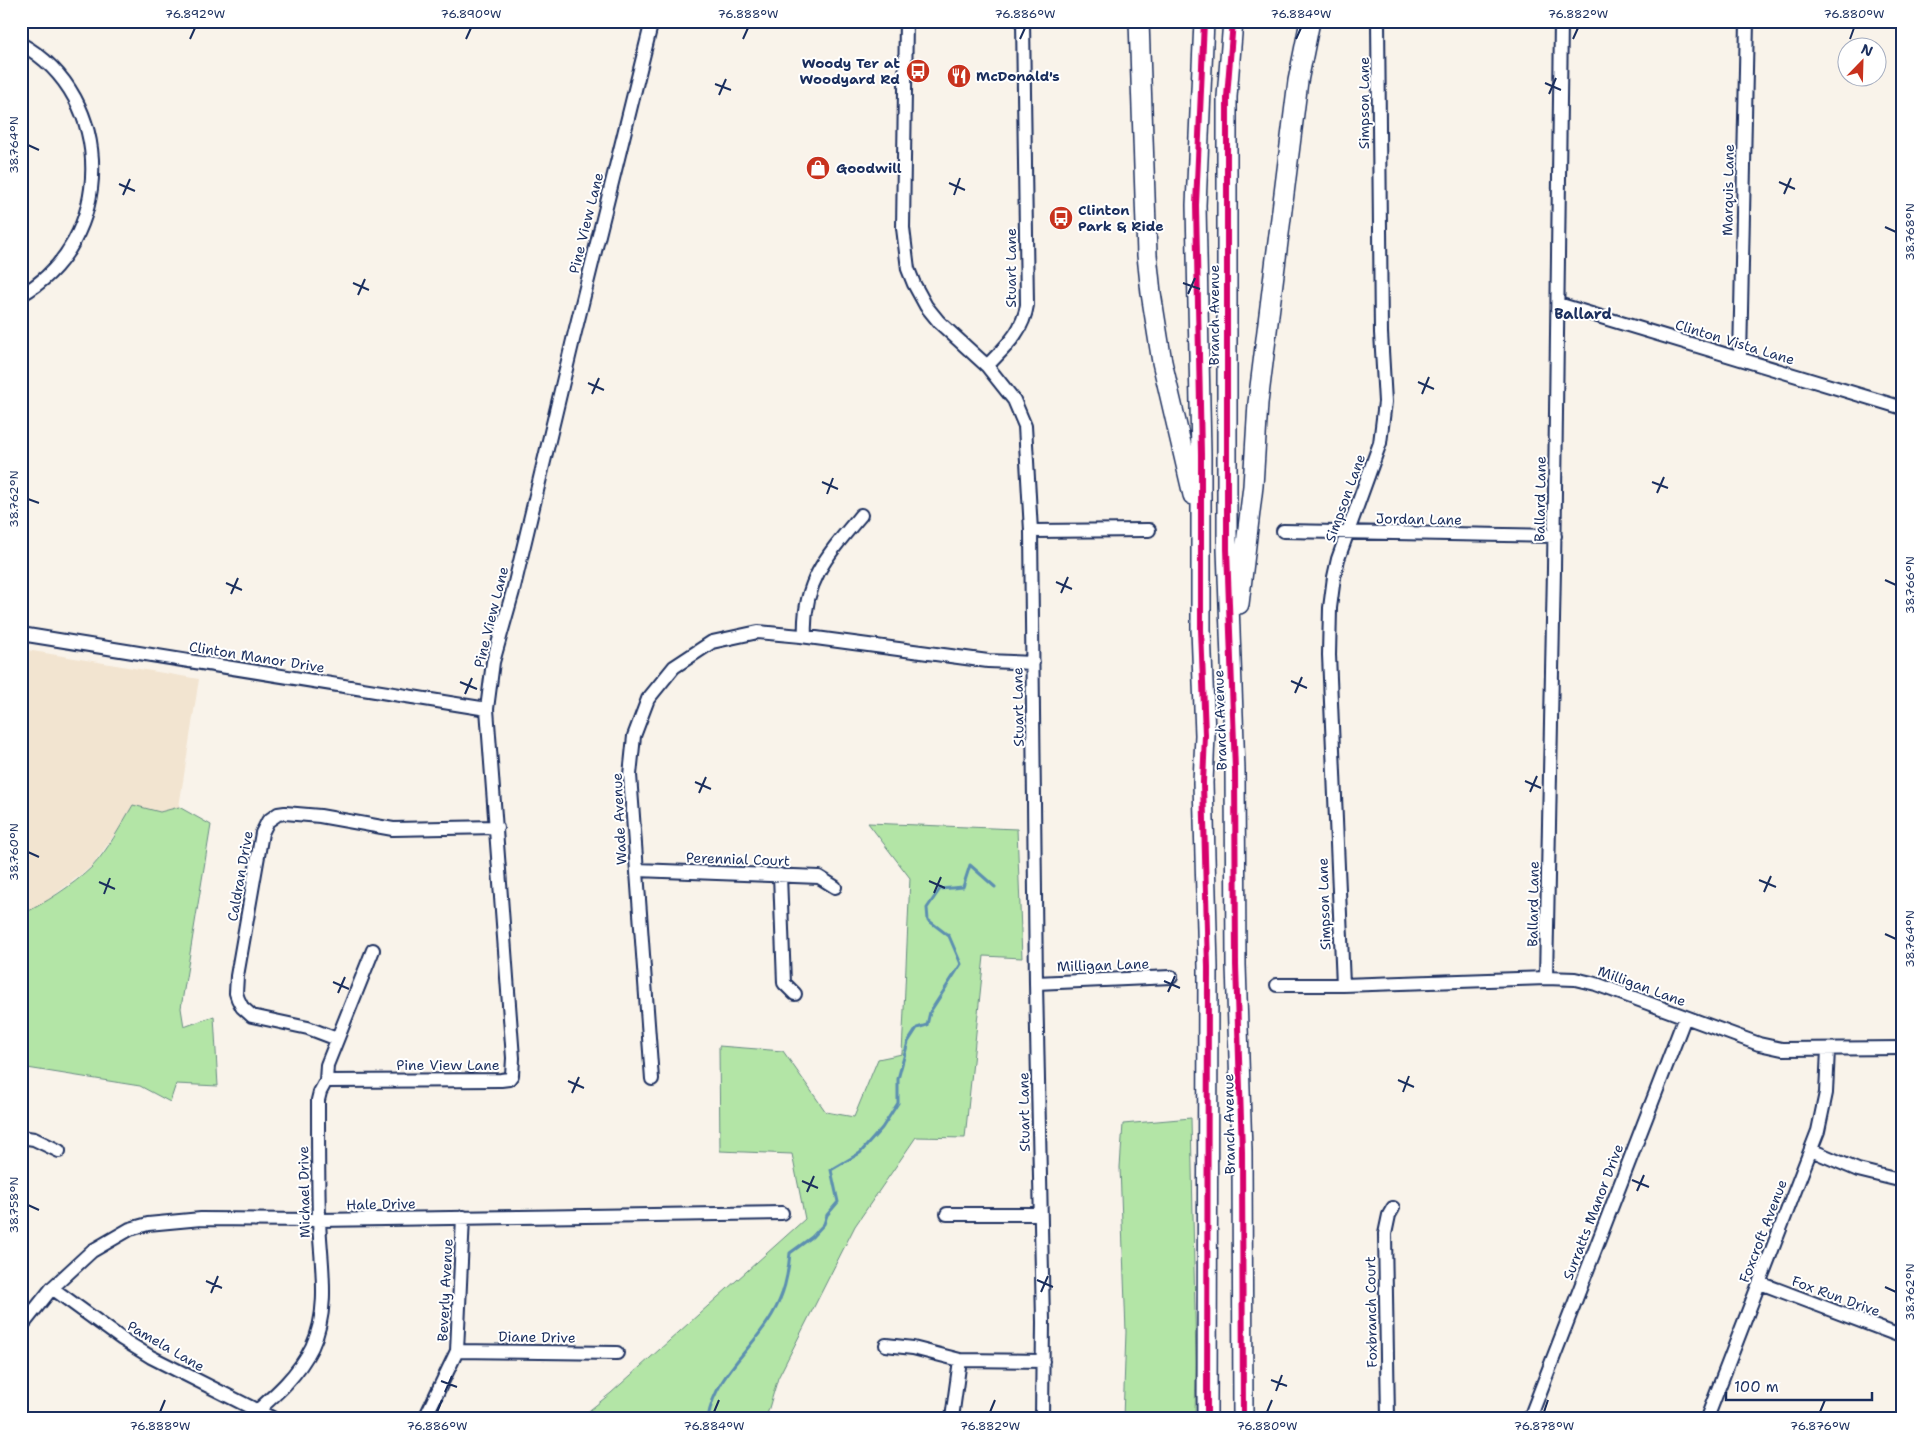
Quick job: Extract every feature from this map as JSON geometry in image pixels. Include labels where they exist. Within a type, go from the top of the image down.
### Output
[{"type":"highway","points":[[1139,21],[1147,255],[1151,293],[1162,362],[1192,492],[1201,588]]},
{"type":"highway","points":[[1140,59],[1144,21]]},
{"type":"highway","name":"Branch Avenue","points":[[1204,21],[1196,205],[1208,982],[1208,1418]]},
{"type":"highway","name":"Branch Avenue","points":[[1233,21],[1227,97],[1227,549],[1233,728],[1236,965],[1242,1151],[1243,1418]]},
{"type":"highway","points":[[1299,21],[1303,61]]},
{"type":"highway","points":[[1233,728],[1240,586],[1253,486],[1258,403],[1298,81],[1310,21]]},
{"type":"street","name":"Pine View Lane","points":[[326,1081],[501,1080],[511,1078],[513,1073],[497,827],[487,710],[496,648],[513,591],[652,21]]},
{"type":"street","points":[[906,21],[903,228],[908,269],[926,306],[939,322],[987,366]]},
{"type":"street","name":"Stuart Lane","points":[[1024,21],[1027,305],[1025,316],[1016,336],[987,366],[1014,400],[1025,426],[1031,531],[1036,983],[1044,1322],[1042,1418]]},
{"type":"street","name":"Simpson Lane","points":[[1343,985],[1329,655],[1330,608],[1338,559],[1380,443],[1385,402],[1381,333],[1378,21]]},
{"type":"street","name":"Ballard Lane","points":[[1546,978],[1555,536],[1561,21]]},
{"type":"street","name":"Marquis Lane","points":[[1740,359],[1746,21]]},
{"type":"street","points":[[21,44],[50,65],[72,94],[90,135],[94,172],[89,204],[82,226],[69,250],[44,280],[21,295]]},
{"type":"street","name":"Clinton Vista Lane","points":[[1558,304],[1903,408]]},
{"type":"street","points":[[805,636],[804,619],[812,585],[826,557],[861,515]]},
{"type":"street","points":[[1031,531],[1149,530]]},
{"type":"street","name":"Jordan Lane","points":[[1283,531],[1555,536]]},
{"type":"street","name":"Wade Avenue","points":[[652,1079],[630,775],[634,736],[648,699],[674,667],[712,642],[758,632],[805,636],[988,661],[1033,662]]},
{"type":"street","name":"Clinton Manor Drive","points":[[21,634],[487,710]]},
{"type":"street","name":"Caldran Drive","points":[[337,1039],[308,1028],[252,1016],[242,1007],[238,999],[237,976],[250,893],[265,824],[272,817],[285,813],[320,816],[394,829],[497,827]]},
{"type":"street","name":"Perennial Court","points":[[637,870],[819,877],[835,888]]},
{"type":"street","points":[[780,875],[784,983],[795,994]]},
{"type":"street","name":"Michael Drive","points":[[253,1414],[275,1396],[296,1374],[316,1336],[323,1314],[319,1220],[318,1100],[326,1081],[327,1065],[373,950]]},
{"type":"street","name":"Milligan Lane","points":[[1036,983],[1171,977]]},
{"type":"street","name":"Milligan Lane","points":[[1277,985],[1343,985],[1546,978],[1575,979],[1596,984],[1759,1044],[1782,1049],[1903,1048]]},
{"type":"street","name":"Surratts Manor Drive","points":[[1530,1418],[1685,1017]]},
{"type":"street","name":"Foxcroft Avenue","points":[[1707,1418],[1760,1283],[1777,1232],[1811,1150],[1822,1116],[1826,1093],[1828,1049]]},
{"type":"street","points":[[21,1137],[34,1139],[59,1151]]},
{"type":"street","points":[[1811,1150],[1858,1170],[1903,1181]]},
{"type":"street","name":"Foxbranch Court","points":[[1388,1418],[1385,1234],[1389,1214],[1393,1208]]},
{"type":"street","name":"Hale Drive","points":[[21,1327],[52,1288],[92,1252],[130,1229],[148,1224],[201,1219],[319,1220],[782,1214]]},
{"type":"street","points":[[947,1214],[1040,1214]]},
{"type":"street","name":"Beverly Avenue","points":[[426,1418],[457,1351],[463,1218]]},
{"type":"street","name":"Fox Run Drive","points":[[1760,1283],[1903,1337]]},
{"type":"street","name":"Pamela Lane","points":[[52,1288],[151,1358],[253,1414],[272,1418]]},
{"type":"street","points":[[886,1345],[913,1348],[960,1360],[1042,1361]]},
{"type":"street","name":"Diane Drive","points":[[457,1351],[617,1353]]},
{"type":"street","points":[[952,1418],[960,1360]]},
{"type":"shaded area","points":[[21,649],[199,679],[179,807],[160,812],[133,805],[92,866],[44,903],[21,915]]},
{"type":"green space","points":[[133,805],[160,812],[179,807],[211,825],[181,1008],[184,1027],[214,1016],[218,1086],[176,1084],[170,1102],[140,1086],[21,1067],[21,915],[58,894],[92,867],[109,845]]},
{"type":"green space","points":[[868,823],[1017,829],[1022,958],[984,956],[965,1138],[916,1137],[855,1226],[778,1378],[766,1418],[580,1418],[611,1393],[805,1219],[792,1154],[720,1151],[719,1046],[783,1051],[826,1112],[854,1117],[878,1059],[902,1054],[910,878]]},
{"type":"green space","points":[[1191,1118],[1196,1363],[1195,1418],[1123,1418],[1126,1332],[1120,1167],[1123,1124]]},
{"type":"waterway","points":[[708,1418],[718,1389],[764,1328],[780,1300],[785,1285],[790,1253],[812,1237],[824,1224],[827,1215],[838,1202],[831,1170],[860,1153],[882,1128],[898,1103],[898,1079],[908,1042],[917,1028],[927,1025],[930,1012],[961,964],[949,936],[928,920],[927,908],[940,889],[963,887],[970,865],[995,887]]},
{"type":"cycle path","points":[[1204,21],[1196,205],[1201,454],[1201,629],[1205,735],[1203,783],[1208,967],[1207,1418]]},
{"type":"cycle path","points":[[1233,21],[1227,97],[1227,549],[1235,770],[1236,965],[1242,1151],[1243,1418]]},
{"type":"place","name":"Woody Ter at Woodyard Rd","points":[[918,71]]},
{"type":"place","name":"McDonald's","points":[[959,76]]},
{"type":"place","name":"Goodwill","points":[[818,168]]},
{"type":"place","name":"Clinton Park & Ride","points":[[1061,218]]},
{"type":"district","name":"Ballard","points":[[1583,314]]}]
